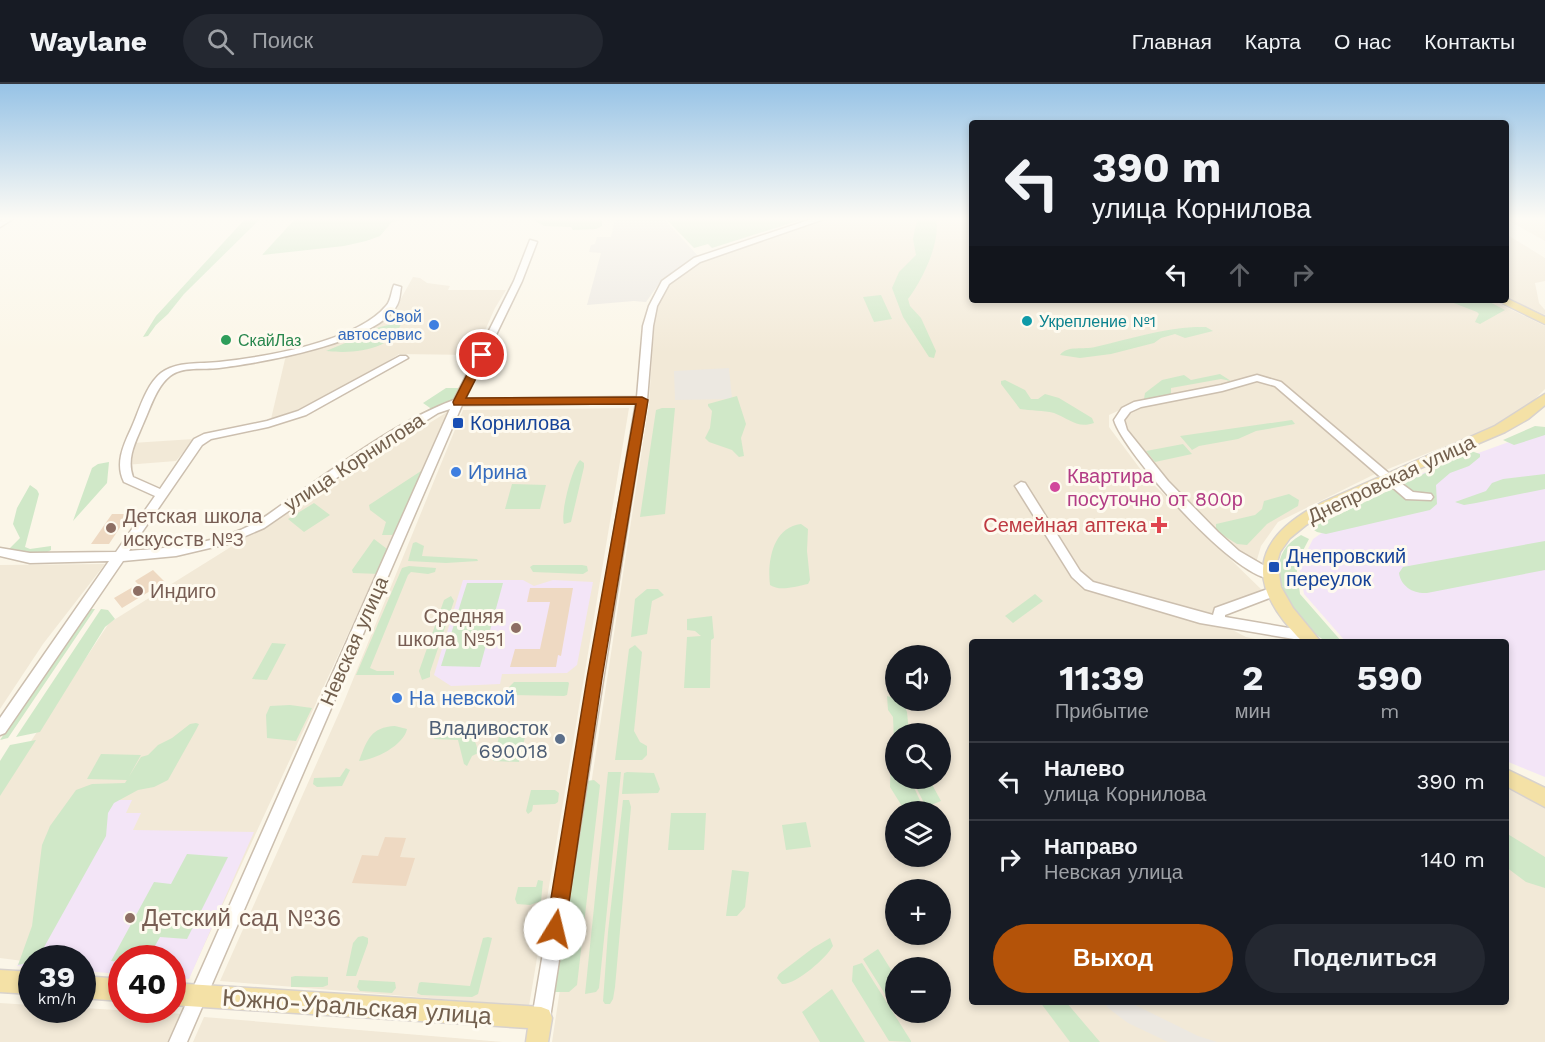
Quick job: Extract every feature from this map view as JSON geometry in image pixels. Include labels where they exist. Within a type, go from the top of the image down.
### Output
[{"type":"main road","points":[[1508,303],[1545,321]]},
{"type":"main road","name":"Днепровская улица","points":[[1270,575],[1272,552],[1281,538],[1298,523],[1320,509],[1386,477],[1497,431],[1531,411],[1545,398]]},
{"type":"main road","points":[[1270,575],[1289,617],[1309,639]]},
{"type":"main road","points":[[1509,779],[1545,798]]},
{"type":"main road","points":[[0,981],[18,982]]},
{"type":"main road","name":"Южно-Уральская улица","points":[[186,995],[365,1009],[541,1018]]},
{"type":"main road","points":[[537,1042],[541,1018]]},
{"type":"street","name":"Невская улица","points":[[178,1042],[458,402],[515,288],[525,264]]},
{"type":"street","points":[[541,1018],[642,400],[650,315],[660,291],[672,276],[693,264]]},
{"type":"street","points":[[161,494],[128,479],[125,472],[125,458],[148,403],[163,376],[171,372],[282,355],[316,346],[359,330],[388,312],[397,300],[397,287]]},
{"type":"street","points":[[0,729],[198,442],[206,437],[268,424],[302,413],[403,358]]},
{"type":"street","points":[[1270,575],[1248,563],[1224,545],[1146,464],[1128,442],[1118,424],[1122,413],[1138,404],[1257,378],[1278,384],[1410,496],[1427,497]]},
{"type":"street","name":"улица Корнилова","points":[[1,552],[30,558],[118,556],[176,552],[203,547],[260,525],[344,467],[434,411],[458,402],[642,400]]},
{"type":"street","points":[[1021,486],[1084,583],[1160,608],[1309,639]]},
{"type":"street","points":[[1219,622],[1217,616],[1224,609],[1276,591]]},
{"type":"shaded area","points":[[598,264],[688,264],[661,281],[646,302],[587,305]]},
{"type":"shaded area","points":[[698,264],[969,264],[969,303],[1498,303],[1545,326],[1545,389],[1534,400],[1520,412],[1493,427],[1383,471],[1281,383],[1270,378],[1257,376],[1220,387],[1137,402],[1109,415],[1109,427],[1147,478],[1264,592],[1234,603],[1217,622],[1246,637],[1256,639],[969,639],[969,1005],[1509,1005],[1509,787],[1545,804],[1545,1042],[552,1042],[649,403],[655,313],[665,289],[685,271]]},
{"type":"shaded area","points":[[1509,264],[1545,264],[1545,281],[1535,283],[1539,303],[1545,310],[1545,315],[1509,298]]},
{"type":"shaded area","points":[[413,277],[420,278],[427,283],[450,286],[448,290],[506,290],[495,308],[474,355],[399,354],[369,373],[299,409],[271,419],[286,355],[374,325],[398,304]]},
{"type":"shaded area","points":[[729,368],[732,399],[675,400],[674,371]]},
{"type":"shaded area","points":[[1261,382],[1276,385],[1377,473],[1278,522],[1261,546],[1256,563],[1229,543],[1150,462],[1125,429],[1123,422],[1129,412],[1141,406]]},
{"type":"shaded area","points":[[629,408],[529,1006],[220,981],[343,704],[463,410]]},
{"type":"shaded area","points":[[452,409],[189,978],[186,974],[186,945],[108,945],[108,958],[96,958],[96,945],[18,945],[18,960],[0,958],[0,788],[109,623]]},
{"type":"shaded area","points":[[1545,429],[1545,777],[1509,762],[1509,639],[1343,639],[1304,594],[1299,567],[1313,539],[1342,519],[1423,473]]},
{"type":"shaded area","points":[[194,439],[176,461],[125,465],[132,443]]},
{"type":"shaded area","points":[[105,564],[43,644],[0,709],[0,565]]},
{"type":"shaded area","name":"Средняя школа №51","points":[[463,580],[523,580],[534,586],[553,580],[593,582],[577,665],[567,673],[502,674],[500,684],[451,686],[434,675]]},
{"type":"shaded area","name":"Детский сад №36","points":[[111,800],[132,800],[126,813],[141,813],[133,830],[254,832],[189,979],[186,979],[186,945],[108,945],[108,973],[96,972],[96,945],[29,945]]},
{"type":"shaded area","points":[[0,1003],[18,1004],[18,1023],[96,1023],[96,1009],[108,1009],[108,1023],[180,1023],[172,1042],[0,1042]]},
{"type":"shaded area","points":[[1106,1005],[1135,1005],[1198,1036],[1217,1042],[1168,1042],[1128,1023]]},
{"type":"shaded area","points":[[204,1017],[503,1042],[193,1042]]},
{"type":"green space","points":[[204,264],[215,264],[184,294],[148,336],[143,337],[156,316]]},
{"type":"green space","points":[[907,264],[928,264],[908,299],[910,306],[921,318],[936,351],[934,358],[929,357],[903,317],[892,288],[899,272]]},
{"type":"green space","points":[[881,295],[892,319],[874,322],[863,297]]},
{"type":"green space","points":[[1454,303],[1492,303],[1505,310],[1480,324],[1475,322],[1479,314]]},
{"type":"green space","points":[[403,316],[393,337],[373,348],[349,352],[326,351],[350,341],[365,331],[388,325],[396,318]]},
{"type":"green space","points":[[1206,327],[1213,331],[1185,338],[1175,334],[1161,338],[1154,343],[1111,354],[1080,358],[1060,355],[1071,349],[1091,348],[1157,332]]},
{"type":"green space","points":[[1220,374],[1231,381],[1221,379],[1171,388],[1171,394],[1144,399],[1145,393],[1162,380],[1184,375],[1191,380]]},
{"type":"green space","points":[[1005,380],[1025,390],[1031,399],[1038,399],[1045,394],[1059,398],[1092,418],[1094,423],[1083,425],[1054,413],[1020,409],[1001,384],[1001,381]]},
{"type":"green space","points":[[446,388],[462,388],[457,401],[433,410],[423,403]]},
{"type":"green space","points":[[737,396],[746,424],[741,438],[744,456],[739,457],[732,450],[709,442],[705,438],[710,428],[712,411],[708,404]]},
{"type":"green space","points":[[675,408],[665,514],[640,517],[656,410]]},
{"type":"green space","points":[[1292,420],[1295,424],[1256,431],[1238,439],[1199,446],[1192,450],[1180,436]]},
{"type":"green space","points":[[1535,426],[1545,427],[1545,435],[1514,445],[1503,440]]},
{"type":"green space","points":[[1183,444],[1192,454],[1155,462],[1146,451]]},
{"type":"green space","points":[[1471,451],[1480,454],[1480,457],[1469,466],[1450,473],[1436,485],[1437,504],[1430,510],[1326,534],[1311,528]]},
{"type":"green space","points":[[580,460],[584,463],[584,467],[571,522],[564,524],[568,491]]},
{"type":"green space","points":[[109,462],[107,483],[73,521],[92,468]]},
{"type":"green space","points":[[421,471],[423,472],[396,532],[392,535],[382,535],[386,522],[370,510],[369,505]]},
{"type":"green space","points":[[1545,474],[1545,489],[1464,505],[1455,502],[1486,491],[1492,483],[1503,479]]},
{"type":"green space","points":[[512,484],[546,485],[540,509],[505,509]]},
{"type":"green space","points":[[30,485],[39,494],[25,547],[30,549],[51,546],[51,550],[42,555],[8,550],[20,538],[13,524],[17,508]]},
{"type":"green space","points":[[1289,494],[1299,500],[1298,506],[1267,524],[1247,545],[1237,544],[1216,531],[1216,524],[1255,515],[1262,509],[1264,501]]},
{"type":"green space","points":[[314,503],[330,515],[304,532],[288,519]]},
{"type":"green space","points":[[801,524],[808,529],[807,551],[810,580],[808,584],[794,587],[774,587],[770,585],[769,576],[774,547],[784,531]]},
{"type":"green space","points":[[1301,535],[1309,539],[1296,564],[1300,594],[1339,639],[1322,639],[1306,624],[1288,600],[1283,588],[1279,565],[1282,554],[1289,544]]},
{"type":"green space","points":[[374,539],[391,552],[380,574],[353,573],[352,570]]},
{"type":"green space","points":[[1545,541],[1545,570],[1427,593],[1409,589],[1400,578],[1399,573],[1403,567]]},
{"type":"green space","points":[[413,543],[424,546],[422,556],[477,559],[478,561],[446,563],[408,561]]},
{"type":"green space","points":[[533,565],[582,565],[587,566],[588,571],[583,574],[533,572],[530,567]]},
{"type":"green space","points":[[409,566],[436,568],[435,572],[428,574],[411,572],[408,575],[370,668],[377,671],[394,671],[394,675],[356,675],[402,568]]},
{"type":"green space","points":[[467,583],[503,583],[480,667],[441,666]]},
{"type":"green space","points":[[647,589],[658,589],[664,595],[652,601],[647,634],[631,637],[635,599]]},
{"type":"green space","points":[[1035,594],[1043,601],[1013,623],[1005,616]]},
{"type":"green space","points":[[451,596],[454,601],[430,677],[422,680],[419,671],[444,600]]},
{"type":"green space","points":[[88,609],[95,609],[8,738],[0,740]]},
{"type":"green space","points":[[101,609],[108,610],[115,619],[105,627],[40,732],[16,737]]},
{"type":"green space","points":[[712,616],[714,638],[711,640],[710,688],[684,688],[687,637],[701,636],[695,631],[687,630],[687,619]]},
{"type":"green space","points":[[272,643],[286,644],[267,680],[252,679]]},
{"type":"green space","points":[[635,645],[642,652],[634,731],[640,742],[647,746],[647,755],[642,760],[615,760],[629,649]]},
{"type":"green space","points":[[514,682],[569,683],[567,695],[564,696],[512,695],[509,687]]},
{"type":"green space","points":[[290,705],[312,708],[296,741],[267,738],[266,715],[270,706]]},
{"type":"green space","points":[[889,711],[907,711],[908,723],[893,723],[893,717]]},
{"type":"green space","points":[[190,724],[199,724],[168,780],[154,787],[138,790],[114,803],[108,813],[106,836],[45,945],[25,945],[32,926],[42,845],[50,826],[76,790],[92,784],[125,783],[141,757],[148,755],[158,745],[172,738]]},
{"type":"green space","points":[[395,726],[407,729],[405,735],[395,746],[380,755],[359,761],[375,732]]},
{"type":"green space","points":[[462,732],[474,741],[478,753],[472,756],[467,766],[464,764],[458,740],[434,739],[437,733]]},
{"type":"green space","points":[[499,737],[525,737],[519,762],[493,761]]},
{"type":"green space","points":[[36,740],[0,796],[0,761],[10,745]]},
{"type":"green space","points":[[101,754],[141,755],[127,780],[87,779]]},
{"type":"green space","points":[[346,768],[350,770],[342,786],[317,787],[313,784],[314,778],[340,777]]},
{"type":"green space","points":[[608,772],[621,772],[599,988],[596,992],[585,994]]},
{"type":"green space","points":[[624,773],[654,773],[660,789],[658,793],[622,794]]},
{"type":"green space","points":[[594,780],[600,785],[577,985],[569,992],[554,992],[552,990],[586,781]]},
{"type":"green space","points":[[891,789],[915,789],[920,801],[899,801]]},
{"type":"green space","points":[[917,789],[934,789],[941,801],[923,801]]},
{"type":"green space","points":[[531,790],[555,790],[559,793],[558,802],[533,805],[532,811],[528,814],[526,811]]},
{"type":"green space","points":[[623,800],[629,800],[631,807],[615,987],[613,999],[610,1004],[605,1004],[603,1001],[608,932]]},
{"type":"green space","points":[[671,813],[706,813],[704,850],[668,850]]},
{"type":"green space","points":[[806,822],[811,847],[786,850],[782,825]]},
{"type":"green space","points":[[1509,835],[1545,857],[1545,888],[1526,882],[1509,869]]},
{"type":"green space","points":[[187,854],[228,857],[187,939],[160,937],[155,945],[120,945],[154,882],[171,884]]},
{"type":"green space","points":[[732,870],[749,872],[745,907],[737,916],[726,916]]},
{"type":"green space","points":[[538,880],[543,881],[541,901],[530,905],[517,904],[515,899],[518,887],[536,887]]},
{"type":"green space","points":[[358,937],[368,938],[368,943],[356,976],[346,976],[353,943]]},
{"type":"green space","points":[[483,938],[492,938],[478,994],[472,997],[417,993],[421,982],[470,986]]},
{"type":"green space","points":[[830,938],[833,946],[817,964],[795,980],[782,984],[777,978],[779,974]]},
{"type":"green space","points":[[878,949],[885,960],[885,994],[863,959]]},
{"type":"green space","points":[[862,963],[885,1000],[885,1023],[900,1023],[911,1042],[889,1041],[852,981],[853,966]]},
{"type":"green space","points":[[291,977],[328,977],[328,985],[291,987]]},
{"type":"green space","points":[[359,980],[395,982],[396,988],[392,993],[360,991],[357,987]]},
{"type":"green space","points":[[832,989],[865,1042],[820,1042],[802,1012]]},
{"type":"green space","points":[[1042,1005],[1069,1005],[1100,1042],[1070,1042]]},
{"type":"building","name":"Детская школа искусcтв №3","points":[[112,514],[129,514],[109,544],[91,544]]},
{"type":"building","name":"Индиго","points":[[153,570],[165,582],[122,608],[114,598],[138,584],[135,581]]},
{"type":"building","name":"Средняя школа №51","points":[[530,588],[573,588],[561,656],[558,655],[556,667],[510,667],[515,649],[540,649],[550,602],[527,602]]},
{"type":"building","points":[[385,837],[406,838],[400,857],[415,858],[406,886],[352,883],[362,855],[378,856]]},
{"type":"place","name":"Укрепление №1","points":[[1027,321]]},
{"type":"place","name":"Свой автосервис","points":[[434,325]]},
{"type":"place","name":"СкайЛаз","points":[[226,340]]},
{"type":"place","name":"Корнилова","points":[[458,423]]},
{"type":"place","name":"Ирина","points":[[456,472]]},
{"type":"place","name":"Квартира посуточно от 800р","points":[[1055,487]]},
{"type":"place","name":"Семейная аптека","points":[[1159,525]]},
{"type":"place","name":"Детская школа искусcтв №3","points":[[111,528]]},
{"type":"place","name":"Днепровский переулок","points":[[1274,567]]},
{"type":"place","name":"Индиго","points":[[138,591]]},
{"type":"place","name":"Средняя школа №51","points":[[516,628]]},
{"type":"place","name":"На невской","points":[[397,698]]},
{"type":"place","name":"Владивосток 690018","points":[[560,739]]},
{"type":"place","name":"Детский сад №36","points":[[130,918]]},
{"type":"route","points":[[482,355],[458,402],[547,403],[642,400],[555,929]]}]
